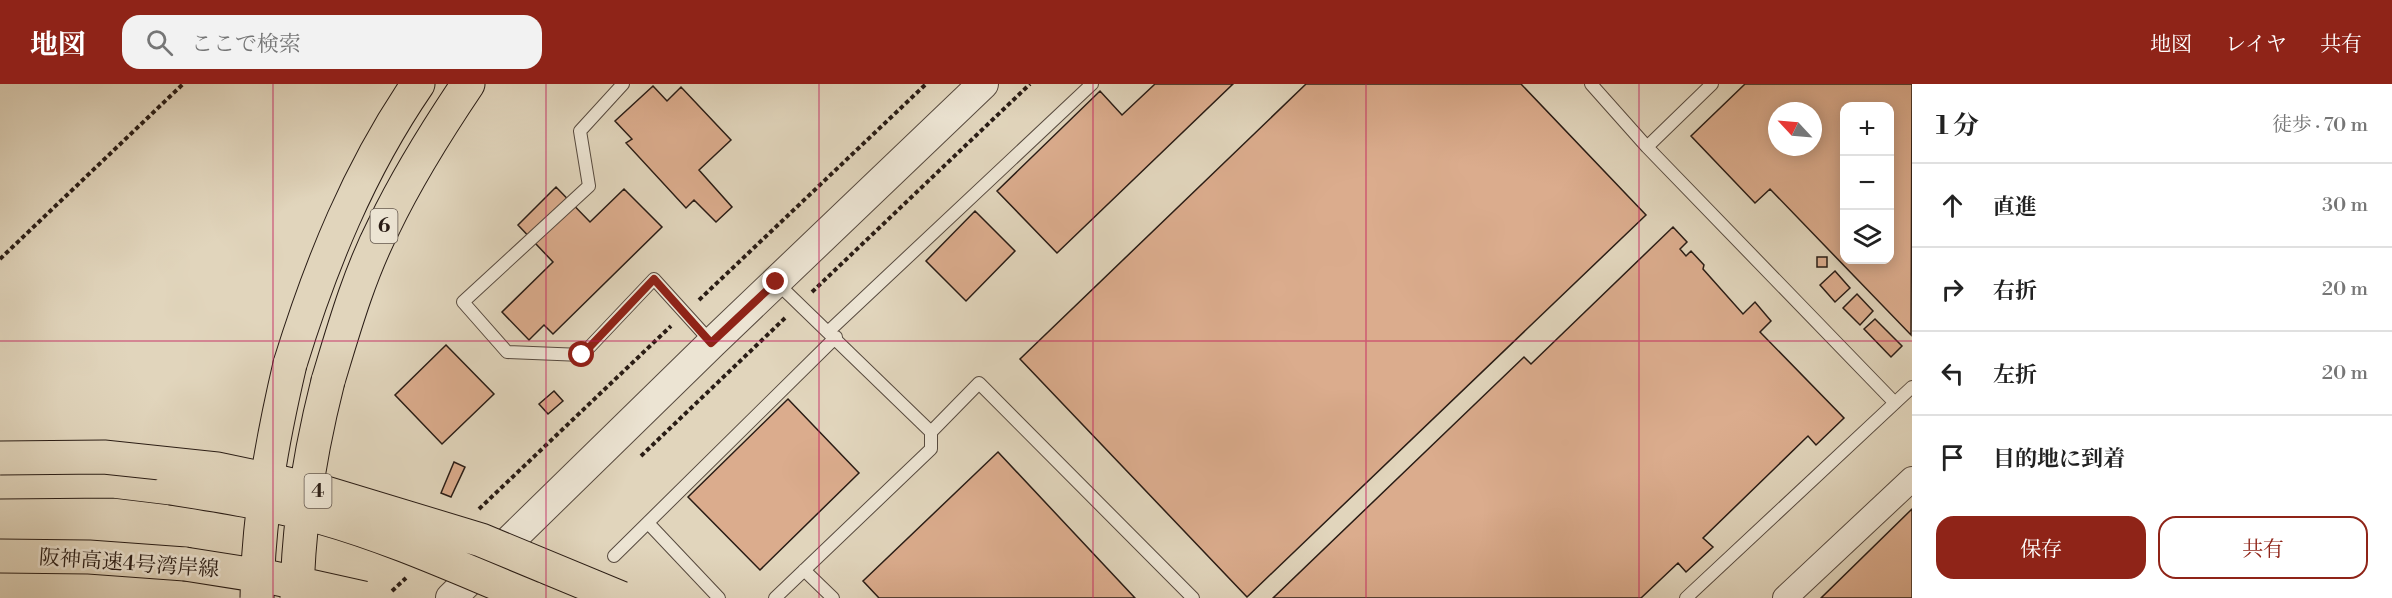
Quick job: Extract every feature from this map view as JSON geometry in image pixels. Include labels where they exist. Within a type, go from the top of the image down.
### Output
[{"type":"highway","name":"6","points":[[257,598],[261,512],[269,459],[290,364],[307,309],[346,209],[375,154],[418,84]]},
{"type":"highway","name":"6","points":[[323,595],[297,563],[312,456],[328,381],[362,276],[383,227],[437,129],[468,84]]},
{"type":"highway","name":"4","points":[[0,458],[115,458],[217,469],[275,481],[326,493],[481,540],[621,598]]},
{"type":"highway","name":"4","points":[[0,483],[113,481],[225,496],[323,518],[414,550],[532,598]]},
{"type":"highway","name":"阪神高速4号湾岸線","points":[[0,556],[89,558],[185,564],[274,578],[323,595],[363,598]]},
{"type":"street","points":[[456,596],[711,343],[983,84]]},
{"type":"street","points":[[1785,598],[1912,479]]},
{"type":"lane","points":[[622,84],[580,131],[589,186],[463,302],[507,352],[582,355],[654,279],[711,343]]},
{"type":"lane","points":[[614,556],[649,524],[832,334],[1092,84]]},
{"type":"lane","points":[[1591,84],[1647,147],[1895,403]]},
{"type":"lane","points":[[1647,147],[1712,84]]},
{"type":"lane","points":[[776,282],[801,303],[931,432]]},
{"type":"lane","points":[[775,598],[931,449],[931,432],[979,383],[1193,598]]},
{"type":"lane","points":[[1686,598],[1912,387]]},
{"type":"lane","points":[[649,524],[719,598]]},
{"type":"lane","points":[[804,570],[833,598]]},
{"type":"path","points":[[0,259],[183,84]]},
{"type":"path","points":[[639,459],[1030,84]]},
{"type":"path","points":[[385,598],[413,572]]},
{"type":"building","points":[[1155,84],[1233,84],[1057,253],[997,191],[1100,91],[1122,115]]},
{"type":"building","points":[[1306,84],[1521,84],[1646,215],[1247,597],[1020,359]]},
{"type":"building","points":[[1745,84],[1912,84],[1911,335],[1842,264],[1894,264],[1894,102],[1840,102],[1840,261],[1770,189],[1755,203],[1691,136]]},
{"type":"building","points":[[653,86],[667,101],[681,87],[731,140],[699,170],[732,207],[716,222],[694,200],[686,208],[626,143],[632,139],[615,121]]},
{"type":"building","points":[[556,187],[590,222],[624,189],[662,227],[553,334],[544,325],[529,340],[502,312],[553,262],[518,225]]},
{"type":"building","points":[[975,211],[1015,251],[966,301],[926,261]]},
{"type":"building","points":[[1673,227],[1687,242],[1680,249],[1686,256],[1691,251],[1704,265],[1703,269],[1743,314],[1755,302],[1771,321],[1760,332],[1844,418],[1816,445],[1808,436],[1703,538],[1713,547],[1686,572],[1678,563],[1641,598],[1273,598],[1524,357],[1531,364]]},
{"type":"building","points":[[1817,257],[1827,257],[1827,267],[1817,267]]},
{"type":"building","points":[[1835,271],[1850,288],[1835,302],[1820,285]]},
{"type":"building","points":[[1857,294],[1873,311],[1860,325],[1843,308]]},
{"type":"building","points":[[1875,319],[1902,346],[1891,357],[1864,329]]},
{"type":"building","points":[[446,345],[494,394],[442,444],[395,395]]},
{"type":"building","points":[[554,391],[563,401],[548,414],[539,404]]},
{"type":"building","points":[[788,399],[859,473],[760,570],[688,497]]},
{"type":"building","points":[[998,452],[1135,598],[879,598],[863,581]]},
{"type":"building","points":[[454,462],[465,467],[451,497],[441,493]]},
{"type":"building","points":[[1912,509],[1912,598],[1821,598]]},
{"type":"route","points":[[582,355],[654,279],[711,343],[776,282]]}]
